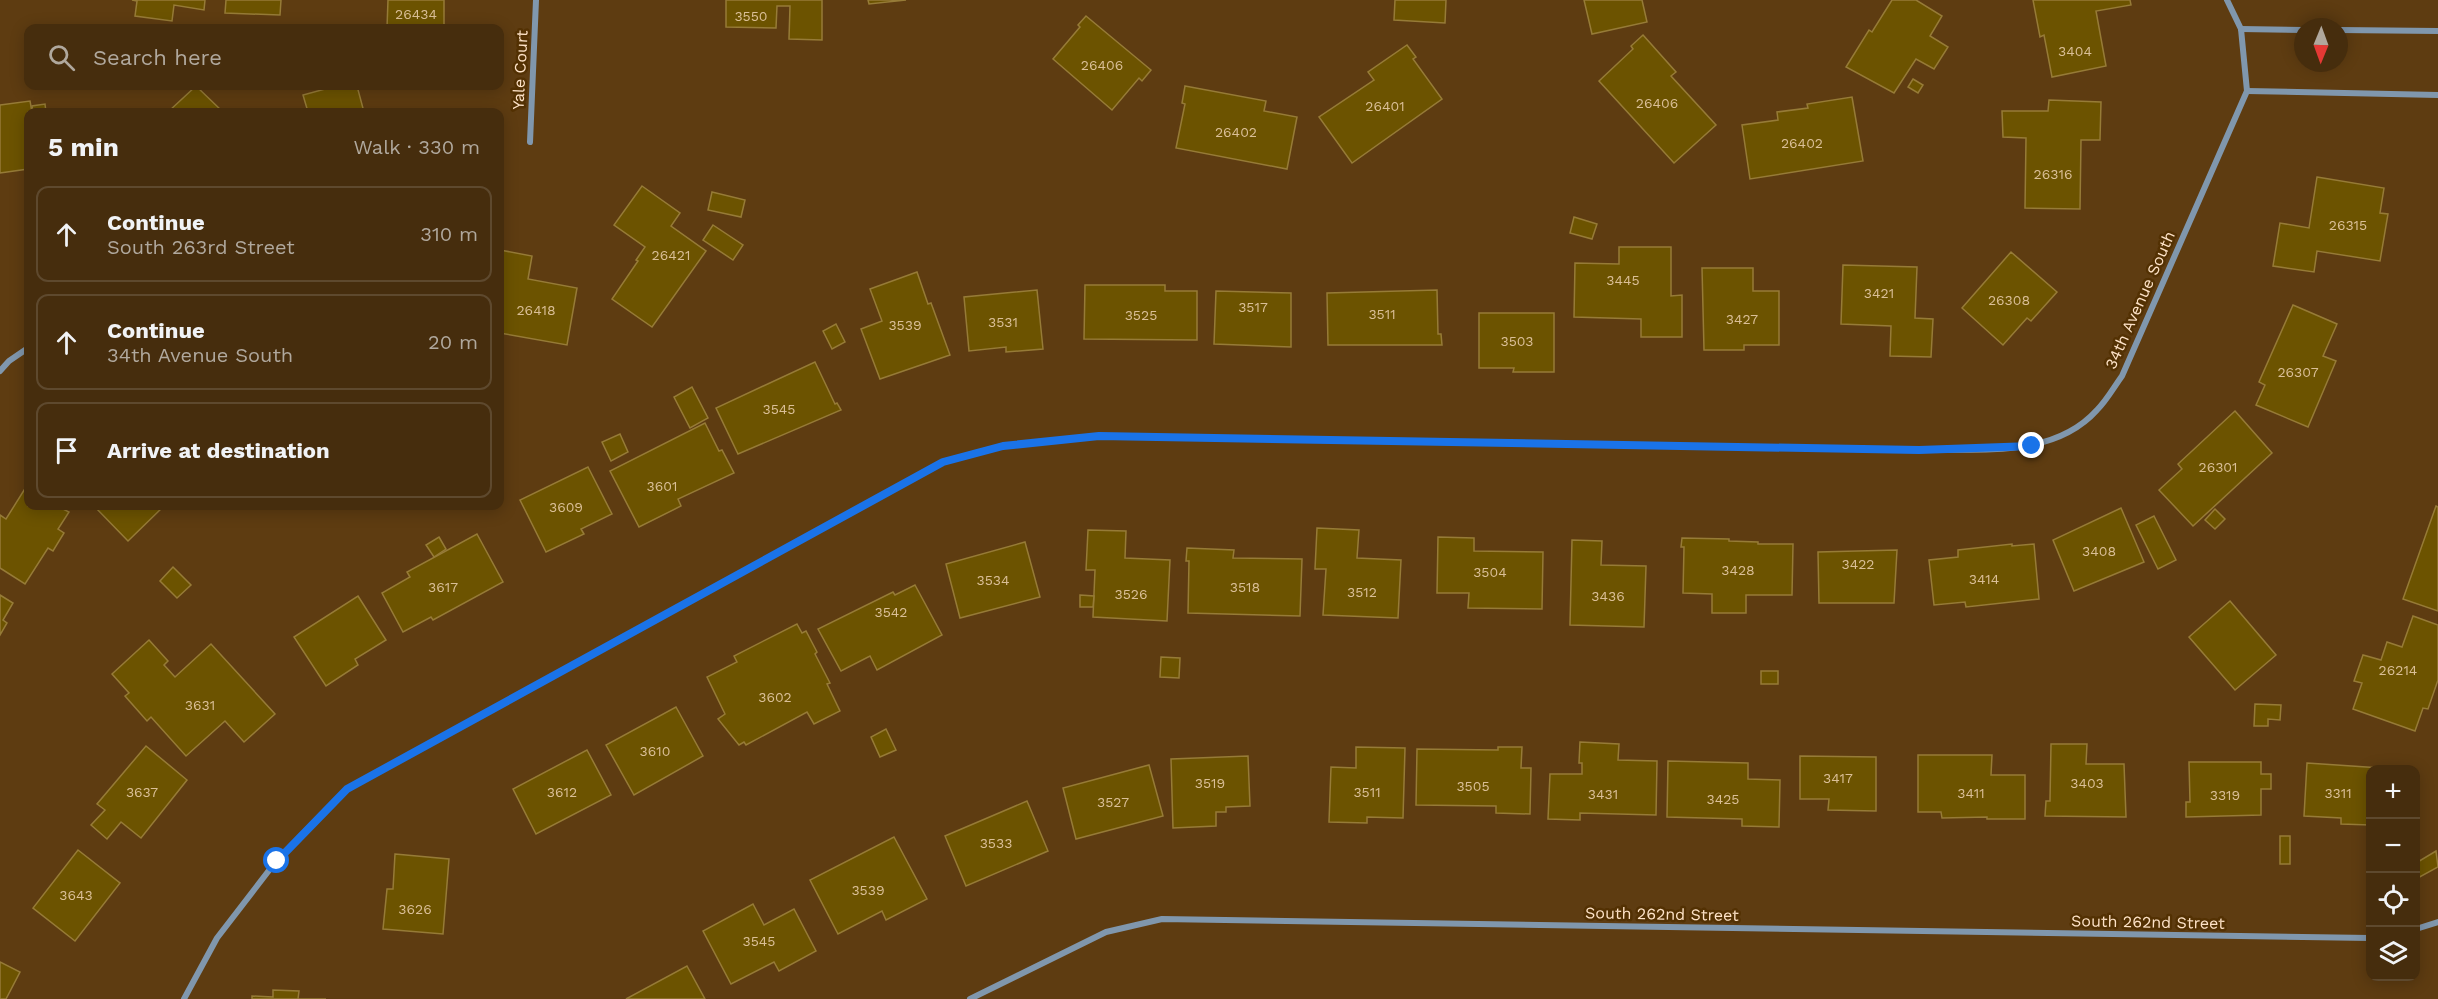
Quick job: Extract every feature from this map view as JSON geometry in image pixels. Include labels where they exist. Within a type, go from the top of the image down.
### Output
[{"type":"street","name":"Yale Court","points":[[530,142],[536,0]]},
{"type":"street","points":[[2227,0],[2241,29],[2247,91],[2438,94]]},
{"type":"street","points":[[2241,29],[2294,30]]},
{"type":"street","points":[[2348,30],[2438,32]]},
{"type":"street","name":"34th Avenue South","points":[[184,999],[217,938],[277,861],[347,789],[943,462],[1003,446],[1099,436],[1919,450],[2032,446],[2065,435],[2097,411],[2122,376],[2247,91]]},
{"type":"street","points":[[0,371],[9,361],[24,351]]},
{"type":"street","name":"South 262nd Street","points":[[970,999],[1106,932],[1162,919],[2366,938]]},
{"type":"street","points":[[2420,927],[2438,922]]},
{"type":"building","points":[[132,0],[205,0],[204,10],[174,5],[172,21],[135,16],[137,1]]},
{"type":"building","points":[[226,0],[281,0],[280,15],[225,13]]},
{"type":"building","points":[[388,0],[444,0],[444,24],[387,24]]},
{"type":"building","points":[[726,0],[822,0],[822,40],[789,39],[790,6],[777,6],[776,28],[726,27]]},
{"type":"building","points":[[868,0],[906,0],[869,4]]},
{"type":"building","points":[[1395,0],[1446,0],[1445,23],[1394,20]]},
{"type":"building","points":[[1584,0],[1642,0],[1647,22],[1592,34]]},
{"type":"building","points":[[1892,0],[1916,0],[1942,16],[1930,36],[1948,47],[1934,69],[1916,59],[1894,93],[1846,67],[1869,30],[1872,32]]},
{"type":"building","points":[[2033,0],[2130,0],[2131,5],[2096,11],[2106,66],[2052,77],[2044,35],[2040,37]]},
{"type":"building","points":[[1086,16],[1151,70],[1142,81],[1139,78],[1112,110],[1053,59],[1080,27],[1078,25]]},
{"type":"building","points":[[1643,35],[1676,72],[1671,76],[1716,125],[1674,163],[1599,81],[1633,49],[1631,46]]},
{"type":"building","points":[[1407,45],[1416,57],[1413,59],[1442,99],[1352,163],[1319,117],[1374,80],[1368,72]]},
{"type":"building","points":[[1913,79],[1923,85],[1918,93],[1908,87]]},
{"type":"building","points":[[1185,86],[1266,101],[1264,111],[1297,117],[1287,169],[1176,148],[1185,104],[1182,103]]},
{"type":"building","points":[[192,90],[200,90],[219,108],[172,108]]},
{"type":"building","points":[[321,90],[358,90],[363,108],[307,108],[303,95]]},
{"type":"building","points":[[1852,97],[1863,161],[1750,179],[1742,125],[1778,120],[1777,112],[1808,108],[1807,104]]},
{"type":"building","points":[[2049,100],[2101,102],[2100,140],[2081,140],[2080,209],[2025,208],[2026,138],[2003,137],[2002,111],[2048,111]]},
{"type":"building","points":[[30,101],[31,108],[24,108],[24,170],[0,173],[0,105]]},
{"type":"building","points":[[45,104],[46,108],[32,108],[32,106]]},
{"type":"building","points":[[2317,177],[2384,188],[2380,213],[2388,214],[2380,261],[2317,251],[2314,272],[2273,266],[2280,223],[2309,228]]},
{"type":"building","points":[[642,186],[680,213],[671,226],[706,251],[652,327],[612,299],[645,247],[614,225]]},
{"type":"building","points":[[712,192],[745,200],[741,217],[708,210]]},
{"type":"building","points":[[1574,217],[1597,224],[1592,239],[1570,233]]},
{"type":"building","points":[[713,225],[743,245],[733,260],[703,240]]},
{"type":"building","points":[[1619,247],[1671,247],[1671,296],[1682,295],[1682,337],[1641,337],[1641,319],[1574,317],[1575,263],[1619,264]]},
{"type":"building","points":[[504,251],[532,256],[528,279],[577,288],[567,345],[504,334]]},
{"type":"building","points":[[2011,252],[2057,292],[2031,321],[2027,318],[2003,345],[1962,308]]},
{"type":"building","points":[[1843,265],[1917,267],[1915,318],[1933,319],[1931,357],[1890,356],[1891,326],[1841,324]]},
{"type":"building","points":[[1702,268],[1753,268],[1753,291],[1779,291],[1779,345],[1744,345],[1744,350],[1704,350]]},
{"type":"building","points":[[917,272],[950,355],[880,379],[861,329],[882,321],[870,289]]},
{"type":"building","points":[[1085,285],[1165,285],[1165,291],[1197,291],[1197,340],[1084,339]]},
{"type":"building","points":[[1037,290],[1043,349],[1006,352],[1006,347],[969,351],[964,297]]},
{"type":"building","points":[[1437,290],[1438,334],[1441,334],[1442,345],[1328,345],[1327,293]]},
{"type":"building","points":[[1216,291],[1291,293],[1291,347],[1214,344]]},
{"type":"building","points":[[2293,305],[2337,324],[2323,356],[2336,361],[2308,427],[2256,405],[2265,385],[2259,382]]},
{"type":"building","points":[[1479,313],[1554,313],[1554,372],[1513,372],[1514,368],[1479,368]]},
{"type":"building","points":[[836,324],[845,342],[832,349],[823,331]]},
{"type":"building","points":[[815,362],[835,404],[837,403],[841,410],[738,454],[716,408]]},
{"type":"building","points":[[692,387],[708,418],[690,428],[674,397]]},
{"type":"building","points":[[2235,411],[2272,453],[2193,526],[2159,490],[2182,469],[2178,464]]},
{"type":"building","points":[[705,423],[719,451],[722,450],[734,473],[678,499],[681,506],[639,527],[610,471]]},
{"type":"building","points":[[620,434],[628,452],[611,461],[602,442]]},
{"type":"building","points":[[588,467],[612,514],[581,529],[584,534],[546,552],[520,500]]},
{"type":"building","points":[[24,490],[24,510],[65,510],[69,512],[58,529],[64,533],[53,551],[48,548],[25,584],[0,568],[0,515],[6,519]]},
{"type":"building","points":[[2436,506],[2438,507],[2438,611],[2403,599]]},
{"type":"building","points":[[2121,508],[2144,562],[2074,591],[2053,540]]},
{"type":"building","points":[[2215,509],[2225,519],[2215,529],[2205,520]]},
{"type":"building","points":[[98,510],[160,510],[128,541]]},
{"type":"building","points":[[2154,516],[2176,560],[2158,569],[2136,525]]},
{"type":"building","points":[[1317,528],[1359,530],[1357,558],[1401,560],[1398,618],[1323,615],[1326,569],[1315,569]]},
{"type":"building","points":[[1088,530],[1126,531],[1125,558],[1170,560],[1167,621],[1093,617],[1095,570],[1086,570]]},
{"type":"building","points":[[477,534],[503,582],[433,620],[431,617],[403,632],[382,593],[410,577],[407,572]]},
{"type":"building","points":[[439,537],[446,549],[434,557],[426,545]]},
{"type":"building","points":[[1438,537],[1474,538],[1474,551],[1543,552],[1542,609],[1468,608],[1469,593],[1437,593]]},
{"type":"building","points":[[1682,538],[1729,539],[1729,541],[1758,542],[1758,544],[1793,544],[1792,595],[1746,595],[1746,613],[1712,613],[1712,594],[1683,593],[1684,547],[1681,547]]},
{"type":"building","points":[[1572,540],[1602,541],[1601,565],[1646,566],[1644,627],[1570,625]]},
{"type":"building","points":[[1025,542],[1040,597],[960,618],[946,564]]},
{"type":"building","points":[[2012,544],[2012,546],[2034,544],[2039,599],[1966,607],[1965,602],[1934,605],[1929,560],[1958,557],[1958,550]]},
{"type":"building","points":[[1187,548],[1234,550],[1233,558],[1302,559],[1300,616],[1188,613]]},
{"type":"building","points":[[1897,550],[1894,603],[1819,603],[1818,552]]},
{"type":"building","points":[[173,567],[191,585],[177,598],[160,581]]},
{"type":"building","points":[[915,585],[942,635],[877,670],[870,656],[841,671],[818,629],[893,592],[895,595]]},
{"type":"building","points":[[0,595],[13,603],[3,620],[7,623],[0,635]]},
{"type":"building","points":[[1080,595],[1094,596],[1093,607],[1080,607]]},
{"type":"building","points":[[358,596],[386,640],[355,659],[358,665],[326,686],[294,637]]},
{"type":"building","points":[[2230,601],[2276,655],[2235,690],[2189,637]]},
{"type":"building","points":[[2413,616],[2438,625],[2438,680],[2428,709],[2423,708],[2415,731],[2353,709],[2362,683],[2354,681],[2363,655],[2381,660],[2387,642],[2402,647]]},
{"type":"building","points":[[797,624],[802,633],[806,631],[817,652],[815,654],[830,683],[827,684],[840,711],[814,724],[807,712],[746,745],[744,742],[739,745],[718,719],[725,714],[707,677],[737,662],[734,656]]},
{"type":"building","points":[[149,640],[168,661],[164,665],[175,677],[211,644],[275,714],[244,742],[225,721],[186,756],[151,717],[147,721],[125,696],[129,693],[112,674]]},
{"type":"building","points":[[1161,657],[1180,658],[1179,678],[1160,677]]},
{"type":"building","points":[[1761,671],[1778,671],[1778,684],[1761,684]]},
{"type":"building","points":[[2255,704],[2281,705],[2280,720],[2268,719],[2268,726],[2254,726]]},
{"type":"building","points":[[676,707],[703,756],[634,795],[606,745]]},
{"type":"building","points":[[886,729],[896,750],[880,757],[871,737]]},
{"type":"building","points":[[1580,742],[1619,744],[1618,760],[1657,761],[1656,815],[1580,813],[1580,820],[1548,819],[1550,774],[1582,774],[1582,763],[1579,763]]},
{"type":"building","points":[[2051,744],[2087,744],[2086,764],[2124,764],[2126,817],[2045,816],[2046,801],[2050,801]]},
{"type":"building","points":[[146,746],[187,780],[141,838],[121,822],[107,839],[91,825],[105,810],[97,804]]},
{"type":"building","points":[[1356,747],[1405,748],[1403,818],[1367,817],[1367,823],[1329,822],[1331,767],[1356,768]]},
{"type":"building","points":[[1498,747],[1522,747],[1521,768],[1531,768],[1530,814],[1496,813],[1496,806],[1416,805],[1417,749],[1498,750]]},
{"type":"building","points":[[587,750],[611,795],[536,834],[513,789]]},
{"type":"building","points":[[1918,755],[1992,755],[1991,775],[2025,775],[2025,819],[1942,818],[1941,812],[1918,812]]},
{"type":"building","points":[[1248,756],[1250,806],[1226,807],[1226,812],[1216,812],[1216,826],[1173,828],[1171,759]]},
{"type":"building","points":[[1800,756],[1876,757],[1876,811],[1828,810],[1829,799],[1800,799]]},
{"type":"building","points":[[1668,761],[1748,763],[1748,779],[1780,780],[1779,827],[1742,826],[1742,819],[1667,817]]},
{"type":"building","points":[[2189,762],[2261,762],[2261,774],[2271,774],[2271,789],[2261,789],[2261,815],[2186,817],[2186,802],[2190,802]]},
{"type":"building","points":[[2307,763],[2366,767],[2366,825],[2341,824],[2341,818],[2304,816]]},
{"type":"building","points":[[1149,765],[1163,816],[1076,839],[1063,788]]},
{"type":"building","points":[[1027,801],[1048,851],[966,886],[945,836]]},
{"type":"building","points":[[2280,836],[2290,836],[2290,864],[2280,864]]},
{"type":"building","points":[[894,837],[927,899],[886,920],[882,911],[838,934],[810,880]]},
{"type":"building","points":[[78,850],[120,883],[75,941],[33,908]]},
{"type":"building","points":[[2436,851],[2438,867],[2420,877],[2420,861]]},
{"type":"building","points":[[395,854],[449,859],[443,934],[383,929],[387,889],[393,889]]},
{"type":"building","points":[[753,904],[764,925],[794,909],[816,951],[779,971],[774,962],[731,984],[703,931]]},
{"type":"building","points":[[0,962],[20,972],[6,999],[0,999]]},
{"type":"building","points":[[687,966],[705,999],[626,999]]},
{"type":"building","points":[[273,990],[299,991],[298,999],[252,999],[252,996],[273,997]]},
{"type":"route","points":[[277,861],[347,789],[943,462],[1003,446],[1099,436],[1919,450],[2032,446]]}]
